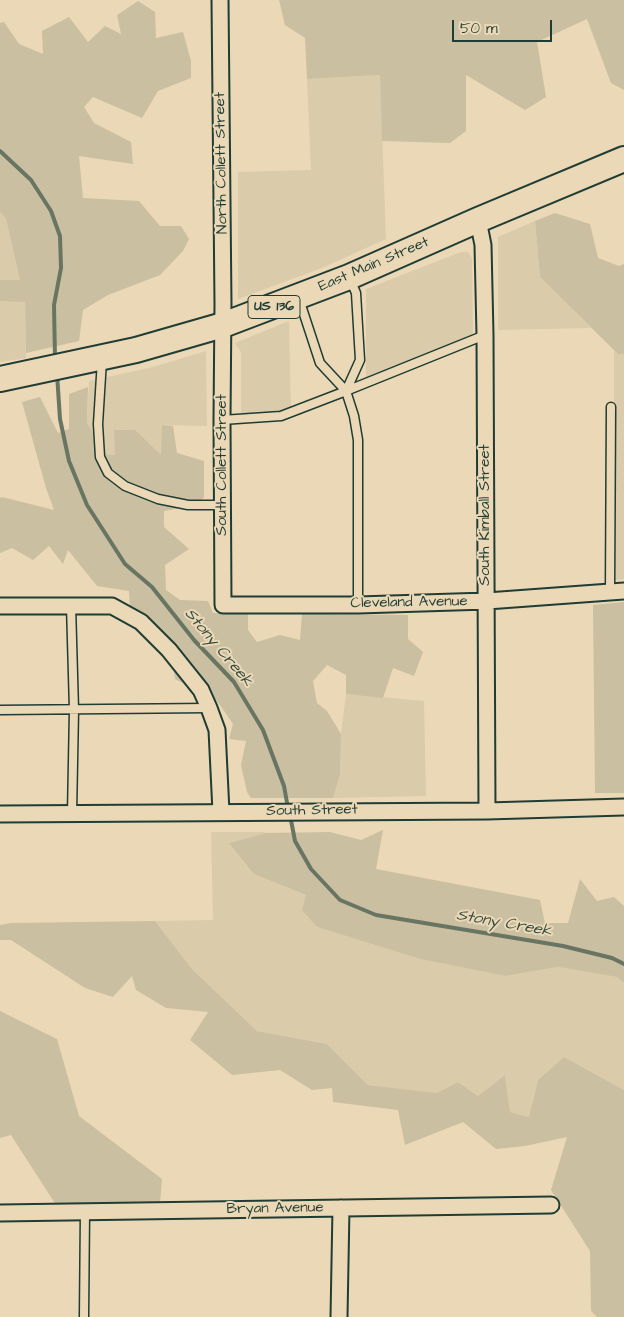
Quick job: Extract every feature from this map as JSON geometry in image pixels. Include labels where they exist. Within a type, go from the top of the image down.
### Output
[{"type":"main road","name":"East Main Street","points":[[0,379],[136,350],[223,325],[349,277],[624,158]]},
{"type":"street","name":"North Collett Street","points":[[220,0],[223,325]]},
{"type":"street","name":"South Kimball Street","points":[[478,220],[483,245],[485,335],[488,811]]},
{"type":"street","name":"South Collett Street","points":[[223,325],[223,605]]},
{"type":"street","name":"Cleveland Avenue","points":[[223,605],[358,605],[487,601],[617,592]]},
{"type":"street","points":[[0,606],[112,606],[141,622],[169,650],[201,690],[209,708],[217,730],[221,812]]},
{"type":"street","name":"South Street","points":[[0,814],[488,811],[624,807]]},
{"type":"street","name":"Bryan Avenue","points":[[0,1213],[551,1205]]},
{"type":"street","points":[[339,1317],[341,1208]]},
{"type":"lane","points":[[346,391],[360,360],[356,293],[349,277]]},
{"type":"lane","points":[[298,297],[320,363],[346,391],[354,416],[358,440],[358,605]]},
{"type":"lane","points":[[222,420],[281,416],[485,335]]},
{"type":"lane","points":[[92,360],[103,363],[98,424],[100,458],[108,473],[125,486],[158,499],[188,505],[223,504]]},
{"type":"lane","points":[[611,407],[617,592]]},
{"type":"lane","points":[[72,605],[74,710],[72,814]]},
{"type":"lane","points":[[0,710],[209,708]]},
{"type":"lane","points":[[84,1317],[85,1211]]},
{"type":"shaded area","points":[[279,0],[624,0],[624,90],[611,83],[587,19],[537,42],[546,97],[525,110],[466,75],[466,131],[450,143],[382,141],[380,75],[307,79],[305,38],[285,25]]},
{"type":"shaded area","points":[[138,1],[155,12],[156,38],[183,32],[191,61],[191,78],[158,91],[142,118],[93,97],[84,107],[94,123],[131,142],[133,164],[79,156],[83,198],[139,201],[160,226],[181,226],[189,239],[183,251],[160,275],[108,295],[83,310],[79,341],[26,353],[25,302],[0,301],[0,280],[20,280],[6,219],[0,212],[0,23],[4,22],[19,44],[43,54],[42,31],[69,17],[88,42],[105,26],[121,34],[117,15]]},
{"type":"shaded area","points":[[380,75],[386,239],[322,268],[238,299],[238,172],[311,170],[307,79]]},
{"type":"shaded area","points":[[0,212],[6,219],[25,302],[26,358],[0,362]]},
{"type":"shaded area","points":[[555,213],[590,224],[598,258],[619,266],[624,264],[624,354],[618,354],[540,277],[535,221]]},
{"type":"shaded area","points":[[535,221],[540,277],[591,328],[498,330],[498,237]]},
{"type":"shaded area","points":[[461,252],[468,252],[472,258],[473,340],[366,383],[366,289]]},
{"type":"shaded area","points":[[289,321],[291,412],[241,419],[241,352],[235,343]]},
{"type":"shaded area","points":[[206,351],[207,426],[162,425],[162,455],[107,455],[87,423],[89,381],[153,367]]},
{"type":"shaded area","points":[[614,351],[618,354],[624,354],[624,579],[614,580]]},
{"type":"shaded area","points":[[88,387],[87,423],[107,455],[115,455],[114,430],[135,430],[161,455],[162,425],[173,426],[177,453],[204,461],[204,497],[198,505],[164,511],[164,527],[189,549],[165,565],[166,590],[180,600],[208,601],[213,613],[248,614],[248,630],[257,642],[280,635],[300,640],[302,614],[408,615],[408,639],[423,652],[414,676],[393,668],[383,698],[346,694],[346,675],[327,665],[313,681],[317,703],[327,711],[341,734],[340,775],[333,798],[251,798],[247,792],[241,765],[246,741],[229,739],[233,724],[197,678],[187,685],[175,679],[173,665],[130,610],[129,591],[97,586],[68,550],[63,564],[49,546],[33,560],[12,548],[0,553],[0,498],[54,510],[22,402],[40,397],[58,433],[69,429],[69,394]]},
{"type":"shaded area","points":[[624,602],[624,793],[595,793],[593,605]]},
{"type":"shaded area","points":[[346,694],[424,701],[426,796],[333,798],[340,775],[341,734]]},
{"type":"shaded area","points":[[383,830],[376,869],[540,900],[545,923],[568,923],[580,879],[597,901],[614,897],[624,906],[624,983],[617,977],[558,967],[505,976],[420,959],[317,927],[302,910],[306,895],[254,874],[229,843],[266,833],[330,832],[361,840]]},
{"type":"shaded area","points":[[211,832],[266,833],[230,843],[254,874],[306,895],[317,927],[420,959],[505,976],[558,967],[617,977],[624,983],[624,1090],[564,1057],[538,1080],[529,1117],[510,1112],[505,1075],[478,1096],[458,1082],[437,1093],[368,1085],[327,1044],[257,1031],[192,969],[155,921],[213,920]]},
{"type":"shaded area","points":[[155,921],[192,969],[257,1031],[327,1044],[368,1085],[437,1093],[458,1082],[478,1096],[505,1075],[510,1112],[529,1117],[538,1080],[564,1057],[624,1090],[624,1317],[597,1317],[591,1311],[590,1251],[551,1190],[567,1137],[525,1146],[496,1149],[463,1122],[405,1145],[398,1110],[333,1102],[332,1088],[312,1090],[280,1070],[232,1075],[190,1040],[208,1012],[166,1008],[136,990],[132,976],[113,997],[85,988],[11,940],[0,940],[0,925],[11,923]]},
{"type":"shaded area","points":[[0,1011],[57,1039],[79,1116],[162,1179],[160,1203],[56,1205],[11,1135],[0,1138]]},
{"type":"waterway","name":"Stony Creek","points":[[0,151],[31,180],[51,211],[60,236],[61,268],[54,305],[55,359]]},
{"type":"waterway","name":"Stony Creek","points":[[57,374],[60,419],[69,461],[87,505],[125,564],[152,587],[194,640],[234,682],[263,730],[284,786],[288,808]]},
{"type":"waterway","name":"Stony Creek","points":[[290,815],[295,841],[311,869],[340,900],[376,915],[563,946],[612,958],[624,964]]}]
